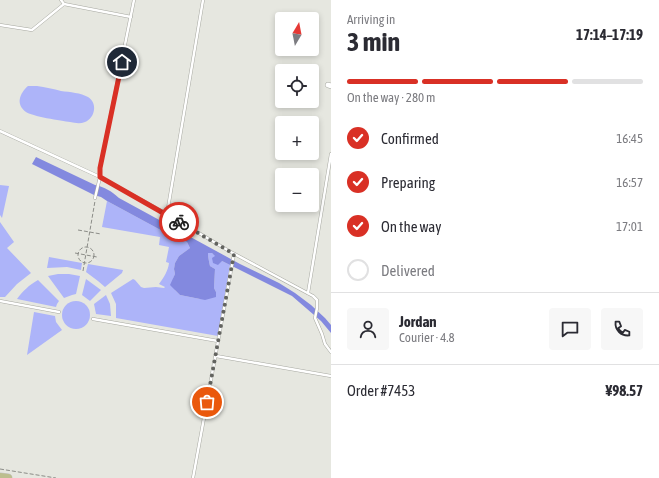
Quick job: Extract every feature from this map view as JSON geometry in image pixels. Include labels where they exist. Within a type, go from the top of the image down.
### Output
[{"type":"main road","points":[[0,477],[8,478]]},
{"type":"lane","points":[[61,0],[64,4],[131,17]]},
{"type":"lane","points":[[95,198],[134,0]]},
{"type":"lane","points":[[167,214],[203,0]]},
{"type":"lane","points":[[0,25],[32,30],[64,4]]},
{"type":"lane","points":[[0,131],[100,177],[167,214],[234,254],[313,296],[317,300],[318,308],[315,318],[325,344],[331,352]]},
{"type":"lane","points":[[308,293],[331,154]]},
{"type":"lane","points":[[193,478],[234,254]]},
{"type":"lane","points":[[0,301],[59,312]]},
{"type":"lane","points":[[93,319],[218,341]]},
{"type":"lane","points":[[216,356],[331,376]]},
{"type":"path","points":[[83,271],[95,198]]},
{"type":"path","points":[[78,230],[101,234]]},
{"type":"path","points":[[87,248],[90,249],[93,256],[89,262],[83,263],[79,260],[78,254],[82,249],[87,248]]},
{"type":"path","points":[[75,253],[97,257]]},
{"type":"path","points":[[0,469],[56,478]]},
{"type":"shaded area","points":[[28,86],[43,87],[88,97],[94,106],[93,114],[85,122],[74,123],[29,114],[23,109],[20,102],[21,95]]},
{"type":"shaded area","points":[[36,157],[108,190],[119,198],[240,264],[279,283],[311,305],[325,318],[331,325],[331,333],[321,321],[292,296],[222,261],[218,265],[213,263],[212,258],[215,256],[212,253],[208,253],[208,256],[210,266],[215,269],[214,288],[216,297],[205,300],[180,295],[170,285],[175,274],[175,263],[179,256],[190,248],[187,242],[168,234],[101,197],[94,195],[32,164]]},
{"type":"shaded area","points":[[0,185],[9,186],[2,218],[0,215]]},
{"type":"shaded area","points":[[107,201],[168,234],[187,242],[190,248],[179,256],[175,263],[174,269],[175,274],[173,279],[175,290],[180,295],[200,299],[216,292],[214,288],[215,269],[210,266],[208,253],[212,253],[230,265],[218,336],[116,318],[116,304],[111,293],[133,279],[144,288],[165,287],[159,284],[166,274],[169,263],[166,262],[169,247],[159,245],[160,237],[102,227]]},
{"type":"shaded area","points":[[0,222],[14,242],[7,248],[31,273],[17,284],[5,297],[0,297]]},
{"type":"shaded area","points":[[49,257],[82,263],[81,270],[67,267],[47,268]]},
{"type":"shaded area","points":[[88,264],[123,270],[122,273],[105,287],[86,272]]},
{"type":"shaded area","points":[[58,274],[80,276],[76,294],[64,298],[48,276]]},
{"type":"shaded area","points":[[86,279],[101,290],[90,301],[82,295]]},
{"type":"shaded area","points":[[38,280],[59,301],[56,307],[17,299],[26,288]]},
{"type":"shaded area","points":[[106,295],[110,304],[111,316],[96,314],[94,304]]},
{"type":"shaded area","points":[[76,301],[86,305],[90,315],[86,325],[76,329],[66,325],[62,315],[66,305]]},
{"type":"shaded area","points":[[34,312],[55,316],[56,322],[62,330],[27,355]]},
{"type":"way so far","points":[[179,222],[234,254],[207,402]]},
{"type":"route","points":[[122,62],[100,168],[100,177],[179,222]]}]
